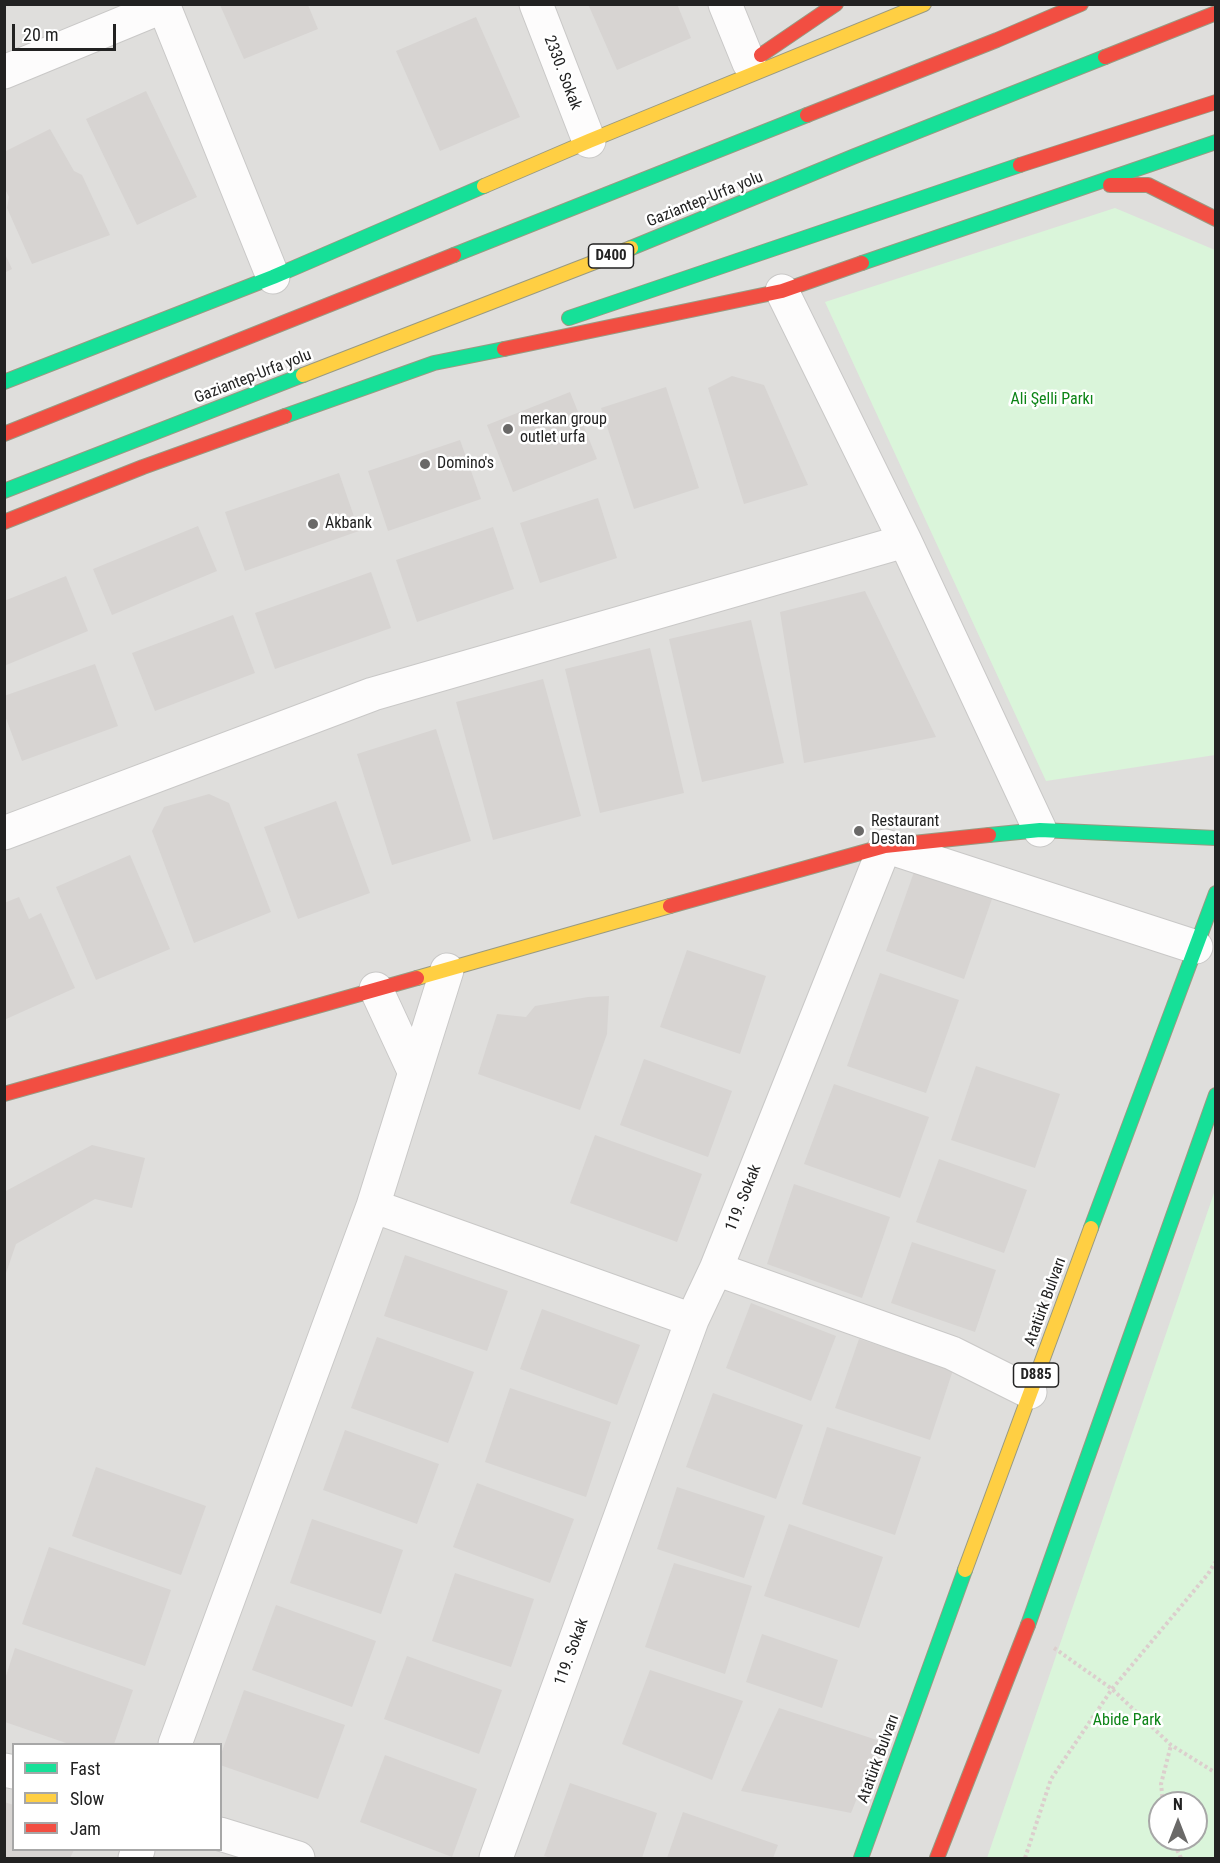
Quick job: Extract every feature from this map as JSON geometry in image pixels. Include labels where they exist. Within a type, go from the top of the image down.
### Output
[{"type":"main road","points":[[700,96],[836,4]]},
{"type":"main road","points":[[4,382],[273,277],[589,141],[924,4]]},
{"type":"main road","points":[[4,434],[975,49],[1081,4]]},
{"type":"main road","name":"Gaziantep-Urfa yolu","points":[[4,491],[625,251],[1215,13]]},
{"type":"main road","points":[[558,322],[939,192],[1215,102]]},
{"type":"main road","points":[[434,363],[782,291],[1215,142]]},
{"type":"main road","points":[[1087,186],[1148,185],[1215,219]]},
{"type":"main road","points":[[4,522],[143,467],[535,329]]},
{"type":"main road","points":[[4,1094],[885,846],[1040,830],[1215,837]]},
{"type":"main road","name":"Atatürk Bulvarı","points":[[861,1858],[1030,1392],[1215,893]]},
{"type":"main road","points":[[937,1858],[1027,1628],[1215,1095]]},
{"type":"street","name":"2330. Sokak","points":[[536,4],[589,141]]},
{"type":"street","points":[[725,4],[749,63]]},
{"type":"street","points":[[4,72],[164,5],[273,277]]},
{"type":"street","points":[[782,291],[905,541],[1040,830]]},
{"type":"street","points":[[4,833],[373,693],[905,541]]},
{"type":"street","points":[[885,846],[1196,947]]},
{"type":"street","name":"119. Sokak","points":[[496,1858],[692,1320],[716,1269],[885,846]]},
{"type":"street","points":[[175,1743],[373,1206],[447,970]]},
{"type":"street","points":[[376,990],[414,1071]]},
{"type":"street","points":[[373,1206],[692,1320]]},
{"type":"street","points":[[716,1269],[952,1353],[1030,1392]]},
{"type":"street","points":[[222,1835],[298,1858]]},
{"type":"path","points":[[1025,1858],[1052,1779],[1112,1689],[1208,1574],[1215,1561]]},
{"type":"path","points":[[1027,1628],[1112,1689],[1171,1745],[1215,1773]]},
{"type":"path","points":[[1162,1791],[1161,1784],[1171,1745]]},
{"type":"shaded area","points":[[5,5],[1215,5],[1215,1858],[5,1858]]},
{"type":"green space","name":"Ali Şelli Parkı","points":[[1115,208],[1215,250],[1215,755],[1046,781],[825,302]]},
{"type":"green space","name":"Abide Park","points":[[1215,1190],[1215,1858],[987,1858]]},
{"type":"building","points":[[588,4],[677,4],[691,38],[617,70]]},
{"type":"building","points":[[220,5],[308,5],[318,29],[244,59]]},
{"type":"building","points":[[476,17],[520,117],[440,151],[396,51]]},
{"type":"building","points":[[146,91],[197,197],[137,225],[86,119]]},
{"type":"building","points":[[50,129],[74,171],[82,175],[110,235],[32,264],[7,208],[9,197],[4,187],[4,152]]},
{"type":"building","points":[[4,252],[12,269],[4,273]]},
{"type":"building","points":[[732,376],[764,385],[808,485],[744,504],[708,388]]},
{"type":"building","points":[[666,387],[699,488],[634,509],[601,408]]},
{"type":"building","points":[[570,392],[597,459],[513,492],[487,425]]},
{"type":"building","points":[[460,440],[481,499],[388,531],[368,471]]},
{"type":"building","points":[[339,473],[359,531],[245,571],[225,512]]},
{"type":"building","points":[[598,498],[617,558],[540,583],[520,523]]},
{"type":"building","points":[[198,526],[217,571],[112,615],[93,569]]},
{"type":"building","points":[[493,527],[514,589],[417,622],[396,560]]},
{"type":"building","points":[[371,572],[391,628],[275,669],[255,613]]},
{"type":"building","points":[[66,576],[88,631],[4,666],[4,601]]},
{"type":"building","points":[[865,591],[936,737],[804,763],[780,612]]},
{"type":"building","points":[[233,615],[255,673],[155,711],[132,653]]},
{"type":"building","points":[[751,620],[784,763],[702,782],[669,639]]},
{"type":"building","points":[[650,648],[684,793],[600,813],[565,669]]},
{"type":"building","points":[[95,664],[118,726],[22,761],[4,713],[4,696]]},
{"type":"building","points":[[543,679],[581,816],[493,840],[456,702]]},
{"type":"building","points":[[436,729],[471,841],[392,865],[357,754]]},
{"type":"building","points":[[209,794],[229,803],[271,912],[194,943],[152,831],[164,807]]},
{"type":"building","points":[[336,801],[370,893],[298,919],[264,827]]},
{"type":"building","points":[[130,855],[170,949],[96,980],[56,887]]},
{"type":"building","points":[[914,872],[992,899],[964,979],[886,951]]},
{"type":"building","points":[[19,897],[29,919],[41,913],[75,988],[4,1020],[4,903]]},
{"type":"building","points":[[687,950],[766,976],[740,1054],[660,1027]]},
{"type":"building","points":[[880,973],[959,1000],[926,1093],[847,1066]]},
{"type":"building","points":[[609,996],[607,1034],[580,1110],[478,1074],[497,1014],[526,1017],[535,1006],[588,997]]},
{"type":"building","points":[[644,1059],[732,1091],[708,1157],[620,1125]]},
{"type":"building","points":[[976,1066],[1060,1094],[1035,1168],[951,1140]]},
{"type":"building","points":[[834,1084],[929,1117],[900,1198],[804,1164]]},
{"type":"building","points":[[595,1135],[702,1174],[677,1242],[570,1203]]},
{"type":"building","points":[[92,1145],[145,1158],[132,1208],[95,1199],[16,1244],[4,1279],[4,1192]]},
{"type":"building","points":[[939,1159],[1027,1190],[1004,1253],[916,1222]]},
{"type":"building","points":[[794,1184],[890,1217],[862,1298],[767,1264]]},
{"type":"building","points":[[912,1242],[996,1270],[975,1332],[891,1303]]},
{"type":"building","points":[[405,1255],[508,1291],[487,1351],[384,1316]]},
{"type":"building","points":[[751,1303],[836,1336],[811,1401],[726,1368]]},
{"type":"building","points":[[542,1309],[640,1345],[617,1405],[520,1369]]},
{"type":"building","points":[[377,1337],[474,1372],[448,1443],[351,1408]]},
{"type":"building","points":[[859,1339],[953,1370],[930,1440],[835,1408]]},
{"type":"building","points":[[510,1388],[611,1422],[586,1497],[485,1462]]},
{"type":"building","points":[[713,1393],[803,1425],[776,1499],[686,1467]]},
{"type":"building","points":[[827,1427],[921,1457],[895,1535],[802,1504]]},
{"type":"building","points":[[345,1430],[439,1464],[417,1524],[323,1490]]},
{"type":"building","points":[[96,1467],[206,1506],[181,1575],[72,1536]]},
{"type":"building","points":[[477,1483],[574,1519],[550,1583],[453,1547]]},
{"type":"building","points":[[677,1487],[765,1516],[744,1578],[657,1549]]},
{"type":"building","points":[[312,1519],[403,1550],[381,1614],[290,1583]]},
{"type":"building","points":[[789,1524],[883,1557],[859,1628],[764,1596]]},
{"type":"building","points":[[49,1547],[171,1590],[145,1666],[22,1624]]},
{"type":"building","points":[[674,1563],[752,1586],[725,1674],[645,1647]]},
{"type":"building","points":[[455,1573],[534,1599],[511,1667],[432,1641]]},
{"type":"building","points":[[276,1605],[376,1641],[352,1707],[252,1670]]},
{"type":"building","points":[[762,1634],[838,1660],[822,1708],[746,1682]]},
{"type":"building","points":[[15,1648],[133,1690],[114,1743],[66,1743],[5,1722],[5,1679]]},
{"type":"building","points":[[407,1656],[502,1690],[479,1754],[384,1719]]},
{"type":"building","points":[[650,1670],[743,1701],[712,1780],[622,1744]]},
{"type":"building","points":[[244,1690],[345,1725],[318,1799],[222,1766],[222,1751]]},
{"type":"building","points":[[779,1708],[880,1741],[851,1813],[741,1791]]},
{"type":"building","points":[[385,1755],[477,1789],[452,1857],[360,1822]]},
{"type":"building","points":[[570,1783],[657,1813],[642,1858],[551,1858],[544,1856]]},
{"type":"building","points":[[4,1802],[12,1804],[12,1851],[74,1851],[70,1858],[4,1858]]},
{"type":"building","points":[[683,1812],[778,1845],[773,1858],[667,1858]]},
{"type":"traffic: fast","points":[[631,248],[1105,57]]},
{"type":"traffic: fast","points":[[454,255],[807,115]]},
{"type":"traffic: fast","points":[[862,263],[1216,142]]},
{"type":"traffic: fast","points":[[569,318],[1020,165]]},
{"type":"traffic: fast","points":[[4,382],[273,277],[484,186]]},
{"type":"traffic: fast","points":[[285,416],[434,363],[504,349]]},
{"type":"traffic: fast","points":[[4,491],[303,375]]},
{"type":"traffic: fast","points":[[989,835],[1040,830],[1216,838]]},
{"type":"traffic: fast","points":[[1091,1228],[1216,893]]},
{"type":"traffic: fast","points":[[1028,1625],[1216,1095]]},
{"type":"traffic: fast","points":[[861,1858],[965,1570]]},
{"type":"traffic: slow","points":[[484,186],[924,4]]},
{"type":"traffic: slow","points":[[303,375],[631,248]]},
{"type":"traffic: slow","points":[[417,978],[670,906]]},
{"type":"traffic: slow","points":[[965,1570],[1091,1228]]},
{"type":"traffic: jam","points":[[761,55],[836,4]]},
{"type":"traffic: jam","points":[[807,115],[997,40],[1081,4]]},
{"type":"traffic: jam","points":[[1105,57],[1216,13]]},
{"type":"traffic: jam","points":[[1020,165],[1216,102]]},
{"type":"traffic: jam","points":[[1110,185],[1148,185],[1216,219]]},
{"type":"traffic: jam","points":[[4,434],[454,255]]},
{"type":"traffic: jam","points":[[504,349],[782,291],[862,263]]},
{"type":"traffic: jam","points":[[4,522],[143,467],[285,416]]},
{"type":"traffic: jam","points":[[670,906],[885,846],[989,835]]},
{"type":"traffic: jam","points":[[4,1094],[417,978]]},
{"type":"traffic: jam","points":[[937,1858],[1028,1625]]},
{"type":"place","name":"merkan group outlet urfa","points":[[508,429]]},
{"type":"place","name":"Domino's","points":[[425,464]]},
{"type":"place","name":"Akbank","points":[[313,524]]},
{"type":"place","name":"Restaurant Destan","points":[[859,831]]}]
